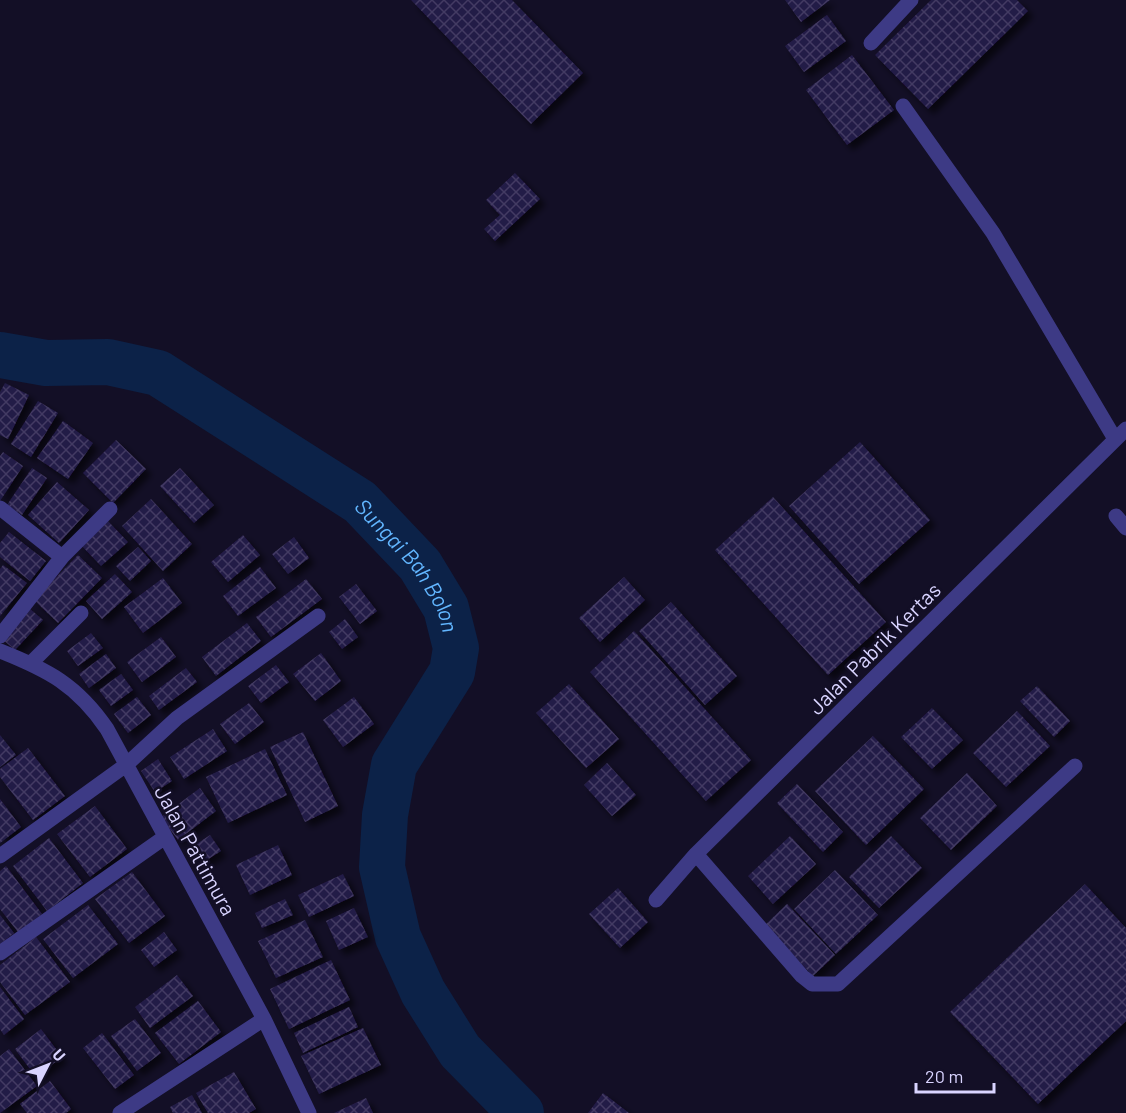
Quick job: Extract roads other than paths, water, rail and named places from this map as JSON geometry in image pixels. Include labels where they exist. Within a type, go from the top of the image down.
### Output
[{"type":"street","points":[[871,43],[911,0]]},
{"type":"street","points":[[903,106],[993,233],[1121,434]]},
{"type":"street","name":"Jalan Pabrik Kertas","points":[[656,900],[696,854],[1121,434]]},
{"type":"street","points":[[0,508],[62,557]]},
{"type":"street","points":[[0,636],[62,557],[110,509]]},
{"type":"street","points":[[31,663],[81,613]]},
{"type":"street","points":[[0,856],[126,765],[177,718],[318,616]]},
{"type":"street","name":"Jalan Pattimura","points":[[0,651],[31,663],[73,688],[91,705],[264,1019],[309,1113]]},
{"type":"street","points":[[696,854],[802,976],[812,984],[838,984],[1075,766]]},
{"type":"street","points":[[0,953],[165,837]]},
{"type":"street","points":[[120,1113],[264,1019]]},
{"type":"waterway","name":"Sungai Bah Bolon","points":[[0,355],[46,363],[108,362],[158,373],[360,502],[420,565],[446,608],[456,648],[452,672],[394,765],[385,815],[382,867],[398,937],[423,992],[460,1051],[521,1113]]}]
